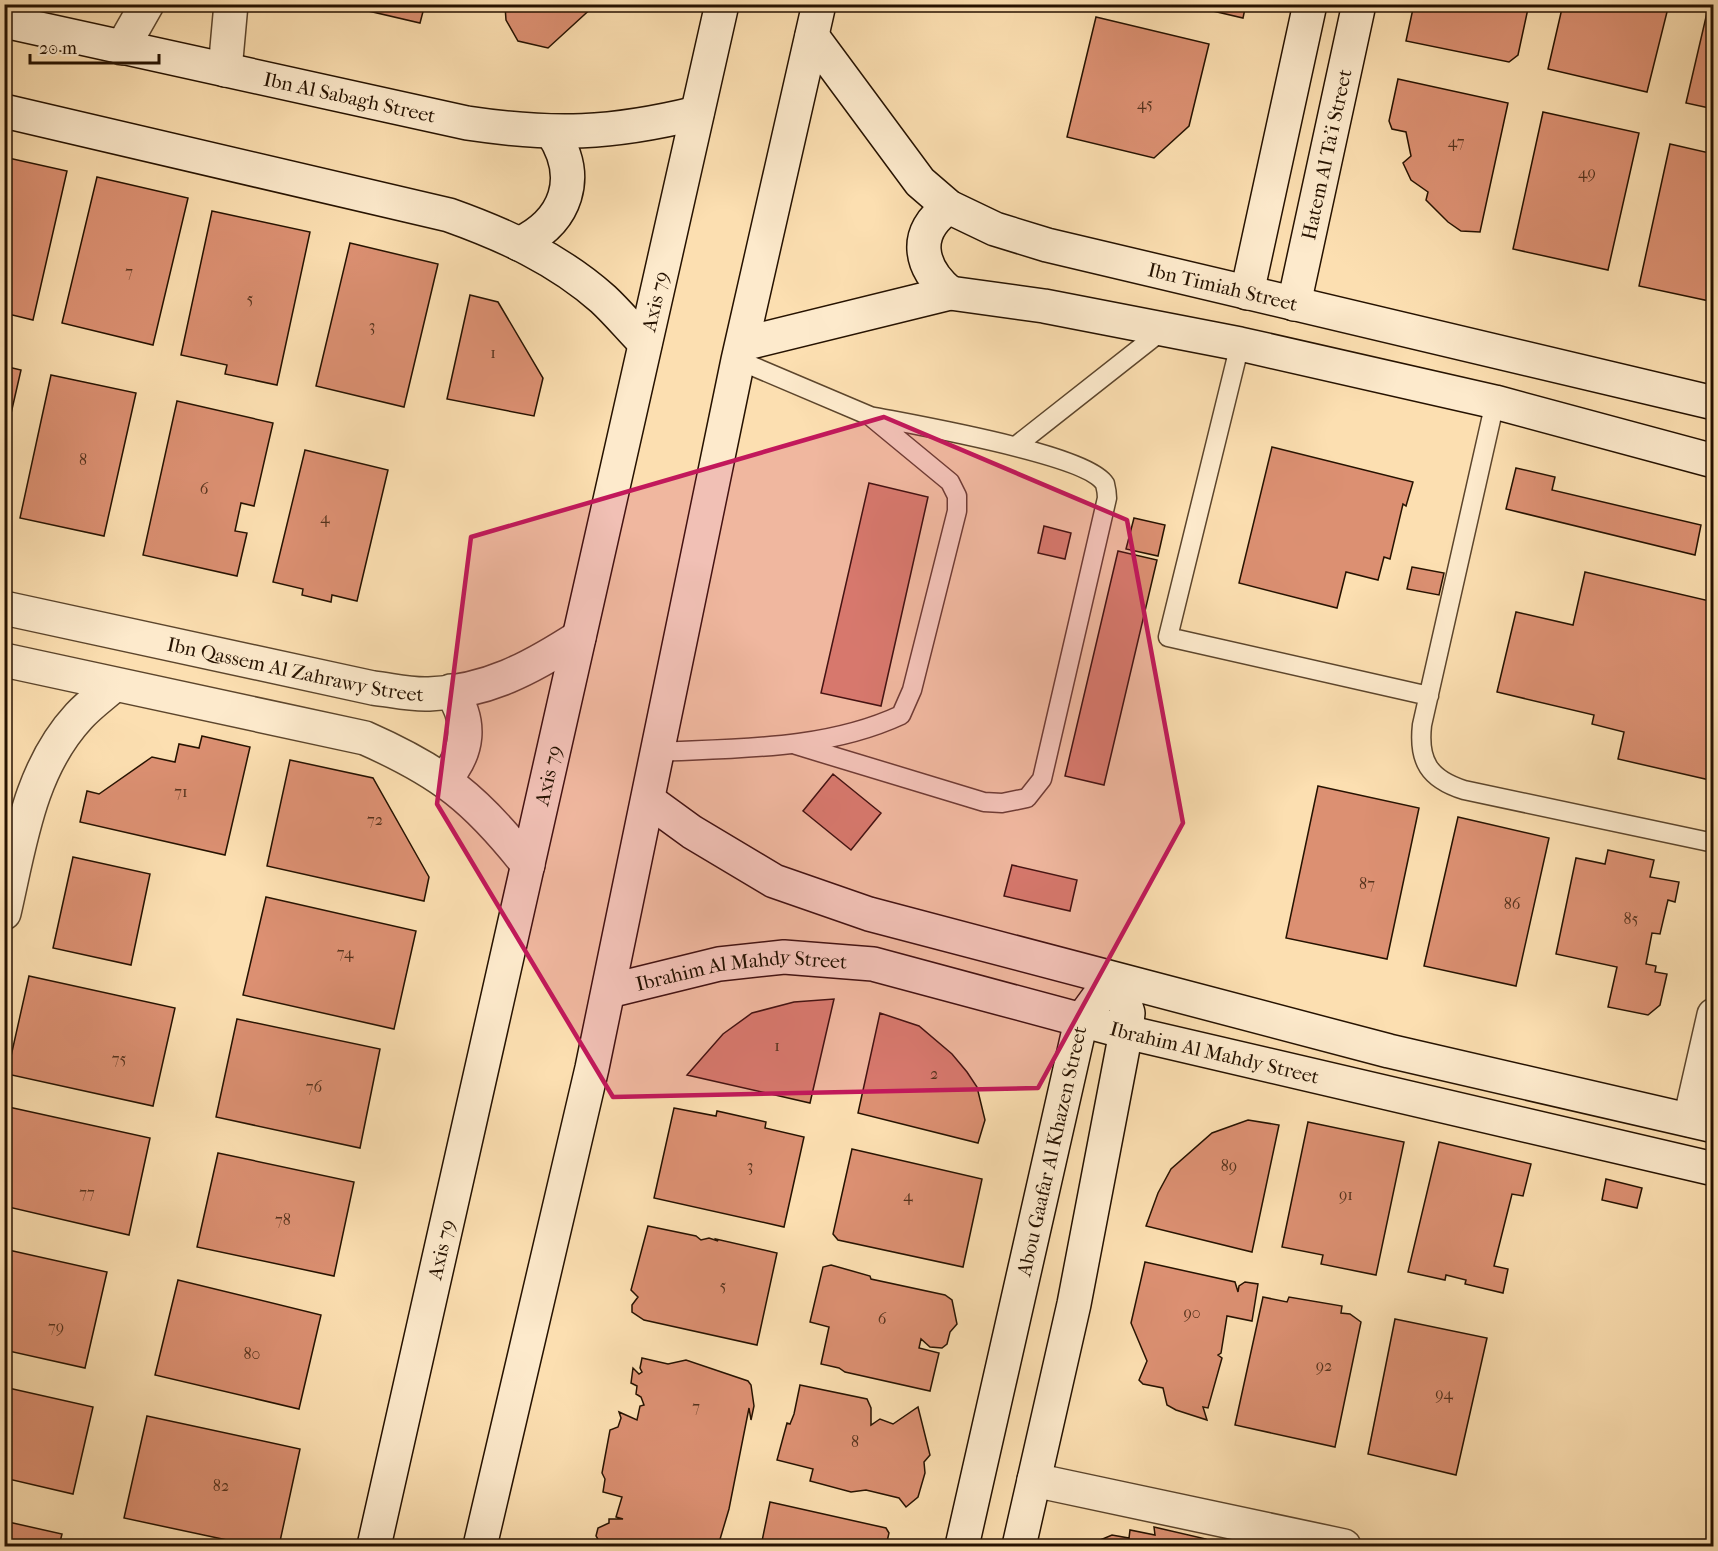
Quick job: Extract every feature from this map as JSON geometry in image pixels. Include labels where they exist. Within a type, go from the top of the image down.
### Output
[{"type":"street","points":[[122,48],[147,4]]},
{"type":"street","points":[[225,70],[231,4]]},
{"type":"street","name":"Axis 79","points":[[374,1546],[722,4]]},
{"type":"street","points":[[480,1546],[609,991],[741,352],[819,4]]},
{"type":"street","points":[[1247,293],[1310,4]]},
{"type":"street","name":"Hatem Al Ta'i Street","points":[[1294,304],[1359,4]]},
{"type":"street","name":"Ibn Al Sabagh Street","points":[[4,21],[467,123],[525,132],[583,132],[641,127],[697,113]]},
{"type":"street","name":"Ibn Timiah Street","points":[[812,36],[874,119],[895,152],[920,182],[949,207],[995,229],[1047,245],[1713,403]]},
{"type":"street","points":[[4,111],[449,215],[504,235],[556,264],[603,299],[645,343]]},
{"type":"street","points":[[519,244],[548,226],[559,212],[565,197],[567,162],[552,132]]},
{"type":"street","points":[[949,207],[936,216],[928,229],[924,250],[928,270],[950,293]]},
{"type":"street","points":[[741,352],[950,293],[1044,306],[1240,344],[1495,402],[1713,461]]},
{"type":"street","name":"Ibn Qassem Al Zahrawy Street","points":[[4,608],[373,688],[428,694],[482,687],[532,667],[579,637]]},
{"type":"street","points":[[4,660],[365,738],[413,759],[457,788],[495,823],[528,865]]},
{"type":"street","points":[[4,913],[31,795],[51,753],[79,716],[114,685]]},
{"type":"street","points":[[444,780],[455,767],[466,737],[466,721],[451,691]]},
{"type":"street","points":[[648,800],[692,832],[774,881],[869,914],[1389,1052],[1702,1123],[1713,1015]]},
{"type":"street","name":"Ibrahim Al Mahdy Street","points":[[609,991],[719,964],[784,957],[873,964],[1126,1032],[1713,1169]]},
{"type":"street","points":[[1019,1546],[1074,1304],[1126,1032],[1128,1013],[1118,981]]},
{"type":"street","name":"Abou Gaafar Al Khazen Street","points":[[962,1546],[1081,1021],[1097,999],[1118,981]]},
{"type":"street","points":[[1034,1480],[1344,1546]]},
{"type":"lane","points":[[1017,445],[1163,330]]},
{"type":"lane","points":[[1240,344],[1168,637],[1429,696]]},
{"type":"lane","points":[[657,752],[796,745],[884,723],[901,715],[912,690],[957,511],[957,495],[950,482],[870,416],[741,352]]},
{"type":"lane","points":[[1495,402],[1429,696],[1420,742],[1424,760],[1433,775],[1447,785],[1713,843]]},
{"type":"lane","points":[[796,745],[984,802],[1002,803],[1027,798],[1042,779],[1107,498],[1105,484],[1092,474],[1017,445],[870,416]]},
{"type":"highlighted area","points":[[884,417],[1127,520],[1183,823],[1038,1088],[613,1097],[437,804],[471,537]]},
{"type":"building","points":[[357,4],[425,4],[420,23],[360,9]]},
{"type":"building","points":[[499,4],[596,4],[548,48],[518,41],[506,20],[505,6]]},
{"type":"building","points":[[1183,4],[1246,4],[1243,18]]},
{"type":"building","points":[[1414,4],[1529,4],[1518,55],[1509,62],[1406,41]]},
{"type":"building","points":[[1563,4],[1669,4],[1647,92],[1548,69]]},
{"type":"building","points":[[1709,4],[1714,4],[1714,109],[1686,103]]},
{"type":"building","points":[[1096,17],[1209,44],[1189,126],[1154,158],[1067,137]]},
{"type":"building","points":[[1398,79],[1508,103],[1480,232],[1461,231],[1448,222],[1426,200],[1428,192],[1411,180],[1403,163],[1411,156],[1406,132],[1392,129],[1389,121]]},
{"type":"building","points":[[1543,112],[1639,133],[1608,270],[1513,249]]},
{"type":"building","points":[[1670,144],[1714,154],[1714,302],[1639,286]]},
{"type":"building","points":[[4,157],[67,171],[33,320],[4,313]]},
{"type":"building","points":[[97,177],[188,198],[153,345],[62,323]]},
{"type":"building","points":[[212,211],[310,232],[277,385],[225,374],[227,365],[181,355]]},
{"type":"building","points":[[350,243],[438,264],[404,407],[316,386]]},
{"type":"building","points":[[470,295],[498,302],[543,378],[534,416],[447,399]]},
{"type":"building","points":[[4,366],[21,370],[4,444]]},
{"type":"building","points":[[51,375],[136,393],[104,536],[20,518]]},
{"type":"building","points":[[177,401],[273,423],[254,506],[241,503],[235,531],[247,533],[237,576],[143,555]]},
{"type":"building","points":[[1272,447],[1413,482],[1406,506],[1403,504],[1390,559],[1384,557],[1378,580],[1346,572],[1337,608],[1239,583]]},
{"type":"building","points":[[305,450],[388,470],[357,601],[332,595],[331,602],[302,595],[303,589],[273,582]]},
{"type":"building","points":[[1516,468],[1555,477],[1552,490],[1701,525],[1695,555],[1506,509]]},
{"type":"building","points":[[869,483],[928,497],[881,706],[821,693]]},
{"type":"building","points":[[1134,518],[1165,525],[1158,556],[1126,549]]},
{"type":"building","points":[[1044,526],[1071,533],[1065,559],[1038,553]]},
{"type":"building","points":[[1118,551],[1157,560],[1104,785],[1065,776]]},
{"type":"building","points":[[1412,567],[1444,573],[1439,595],[1407,589]]},
{"type":"building","points":[[1585,572],[1714,602],[1714,781],[1618,759],[1624,732],[1592,724],[1594,715],[1497,692],[1516,612],[1573,625]]},
{"type":"building","points":[[202,736],[250,747],[225,855],[80,822],[87,791],[99,794],[152,757],[175,762],[179,744],[199,748]]},
{"type":"building","points":[[290,760],[373,778],[429,877],[424,901],[267,866]]},
{"type":"building","points":[[833,774],[881,813],[851,850],[803,811]]},
{"type":"building","points":[[1318,786],[1419,808],[1387,959],[1286,938]]},
{"type":"building","points":[[1458,817],[1549,838],[1516,986],[1424,966]]},
{"type":"building","points":[[1608,850],[1654,860],[1650,877],[1679,882],[1675,902],[1668,900],[1660,934],[1652,933],[1646,964],[1656,966],[1655,972],[1667,974],[1660,1005],[1648,1015],[1608,1007],[1617,967],[1556,954],[1576,858],[1605,864]]},
{"type":"building","points":[[73,857],[150,874],[131,965],[53,948]]},
{"type":"building","points":[[1012,865],[1077,880],[1070,911],[1004,896]]},
{"type":"building","points":[[266,897],[416,931],[394,1029],[243,995]]},
{"type":"building","points":[[29,976],[175,1008],[153,1106],[7,1074]]},
{"type":"building","points":[[834,999],[810,1103],[687,1075],[723,1034],[752,1013],[794,1002]]},
{"type":"building","points":[[880,1013],[919,1026],[952,1054],[967,1072],[977,1087],[985,1120],[978,1143],[858,1113]]},
{"type":"building","points":[[237,1019],[380,1049],[360,1148],[216,1117]]},
{"type":"building","points":[[4,1106],[150,1138],[129,1235],[4,1206]]},
{"type":"building","points":[[674,1108],[716,1116],[717,1111],[766,1122],[765,1128],[804,1137],[784,1227],[654,1198]]},
{"type":"building","points":[[1248,1120],[1279,1125],[1252,1252],[1146,1226],[1158,1193],[1171,1169],[1212,1133]]},
{"type":"building","points":[[1308,1122],[1404,1142],[1376,1275],[1321,1264],[1323,1255],[1282,1247]]},
{"type":"building","points":[[1439,1142],[1531,1164],[1523,1196],[1512,1194],[1494,1266],[1508,1269],[1503,1293],[1465,1284],[1466,1280],[1446,1275],[1445,1280],[1408,1272]]},
{"type":"building","points":[[852,1149],[982,1179],[963,1267],[838,1240],[833,1234]]},
{"type":"building","points":[[218,1153],[354,1182],[334,1276],[197,1247]]},
{"type":"building","points":[[1606,1179],[1642,1188],[1637,1208],[1602,1200]]},
{"type":"building","points":[[648,1226],[696,1236],[701,1240],[709,1238],[718,1241],[716,1239],[777,1253],[757,1345],[644,1320],[632,1312],[632,1305],[638,1297],[631,1290]]},
{"type":"building","points":[[4,1249],[107,1272],[85,1368],[4,1350]]},
{"type":"building","points":[[1145,1262],[1235,1282],[1238,1292],[1239,1286],[1245,1282],[1258,1284],[1252,1321],[1227,1316],[1221,1353],[1218,1355],[1222,1358],[1208,1408],[1203,1407],[1207,1420],[1167,1405],[1163,1388],[1143,1384],[1139,1380],[1147,1361],[1131,1323]]},
{"type":"building","points":[[831,1265],[870,1276],[871,1279],[945,1295],[952,1300],[957,1324],[950,1332],[947,1344],[942,1348],[930,1347],[921,1339],[919,1348],[939,1353],[930,1391],[845,1372],[839,1368],[821,1364],[829,1327],[810,1322],[823,1267]]},
{"type":"building","points":[[178,1280],[321,1315],[299,1409],[155,1375]]},
{"type":"building","points":[[1263,1297],[1287,1302],[1289,1297],[1342,1306],[1341,1313],[1350,1314],[1361,1322],[1335,1447],[1235,1425]]},
{"type":"building","points":[[1395,1319],[1487,1338],[1456,1475],[1368,1454]]},
{"type":"building","points":[[642,1358],[668,1364],[686,1360],[748,1381],[751,1385],[754,1406],[751,1420],[749,1408],[729,1509],[718,1546],[602,1546],[596,1536],[598,1528],[609,1523],[609,1519],[623,1519],[616,1517],[622,1497],[603,1492],[605,1479],[602,1473],[610,1430],[618,1427],[621,1418],[619,1412],[637,1420],[640,1406],[644,1405],[641,1397],[636,1394],[637,1386],[631,1383],[633,1368],[639,1374],[642,1372],[640,1368]]},
{"type":"building","points":[[800,1385],[867,1399],[871,1408],[871,1425],[880,1419],[893,1424],[918,1407],[930,1455],[924,1462],[925,1473],[918,1497],[906,1507],[899,1498],[866,1490],[851,1492],[810,1481],[813,1469],[777,1460],[787,1423],[790,1424],[794,1414]]},
{"type":"building","points":[[4,1387],[93,1407],[73,1494],[4,1478]]},
{"type":"building","points":[[147,1416],[300,1449],[279,1546],[255,1546],[124,1518]]},
{"type":"building","points":[[770,1502],[886,1528],[889,1533],[886,1546],[761,1546]]},
{"type":"building","points":[[4,1521],[62,1534],[59,1546],[4,1546]]},
{"type":"building","points":[[1154,1527],[1206,1539],[1206,1546],[1086,1546],[1112,1535],[1129,1538],[1130,1530],[1155,1535]]}]
